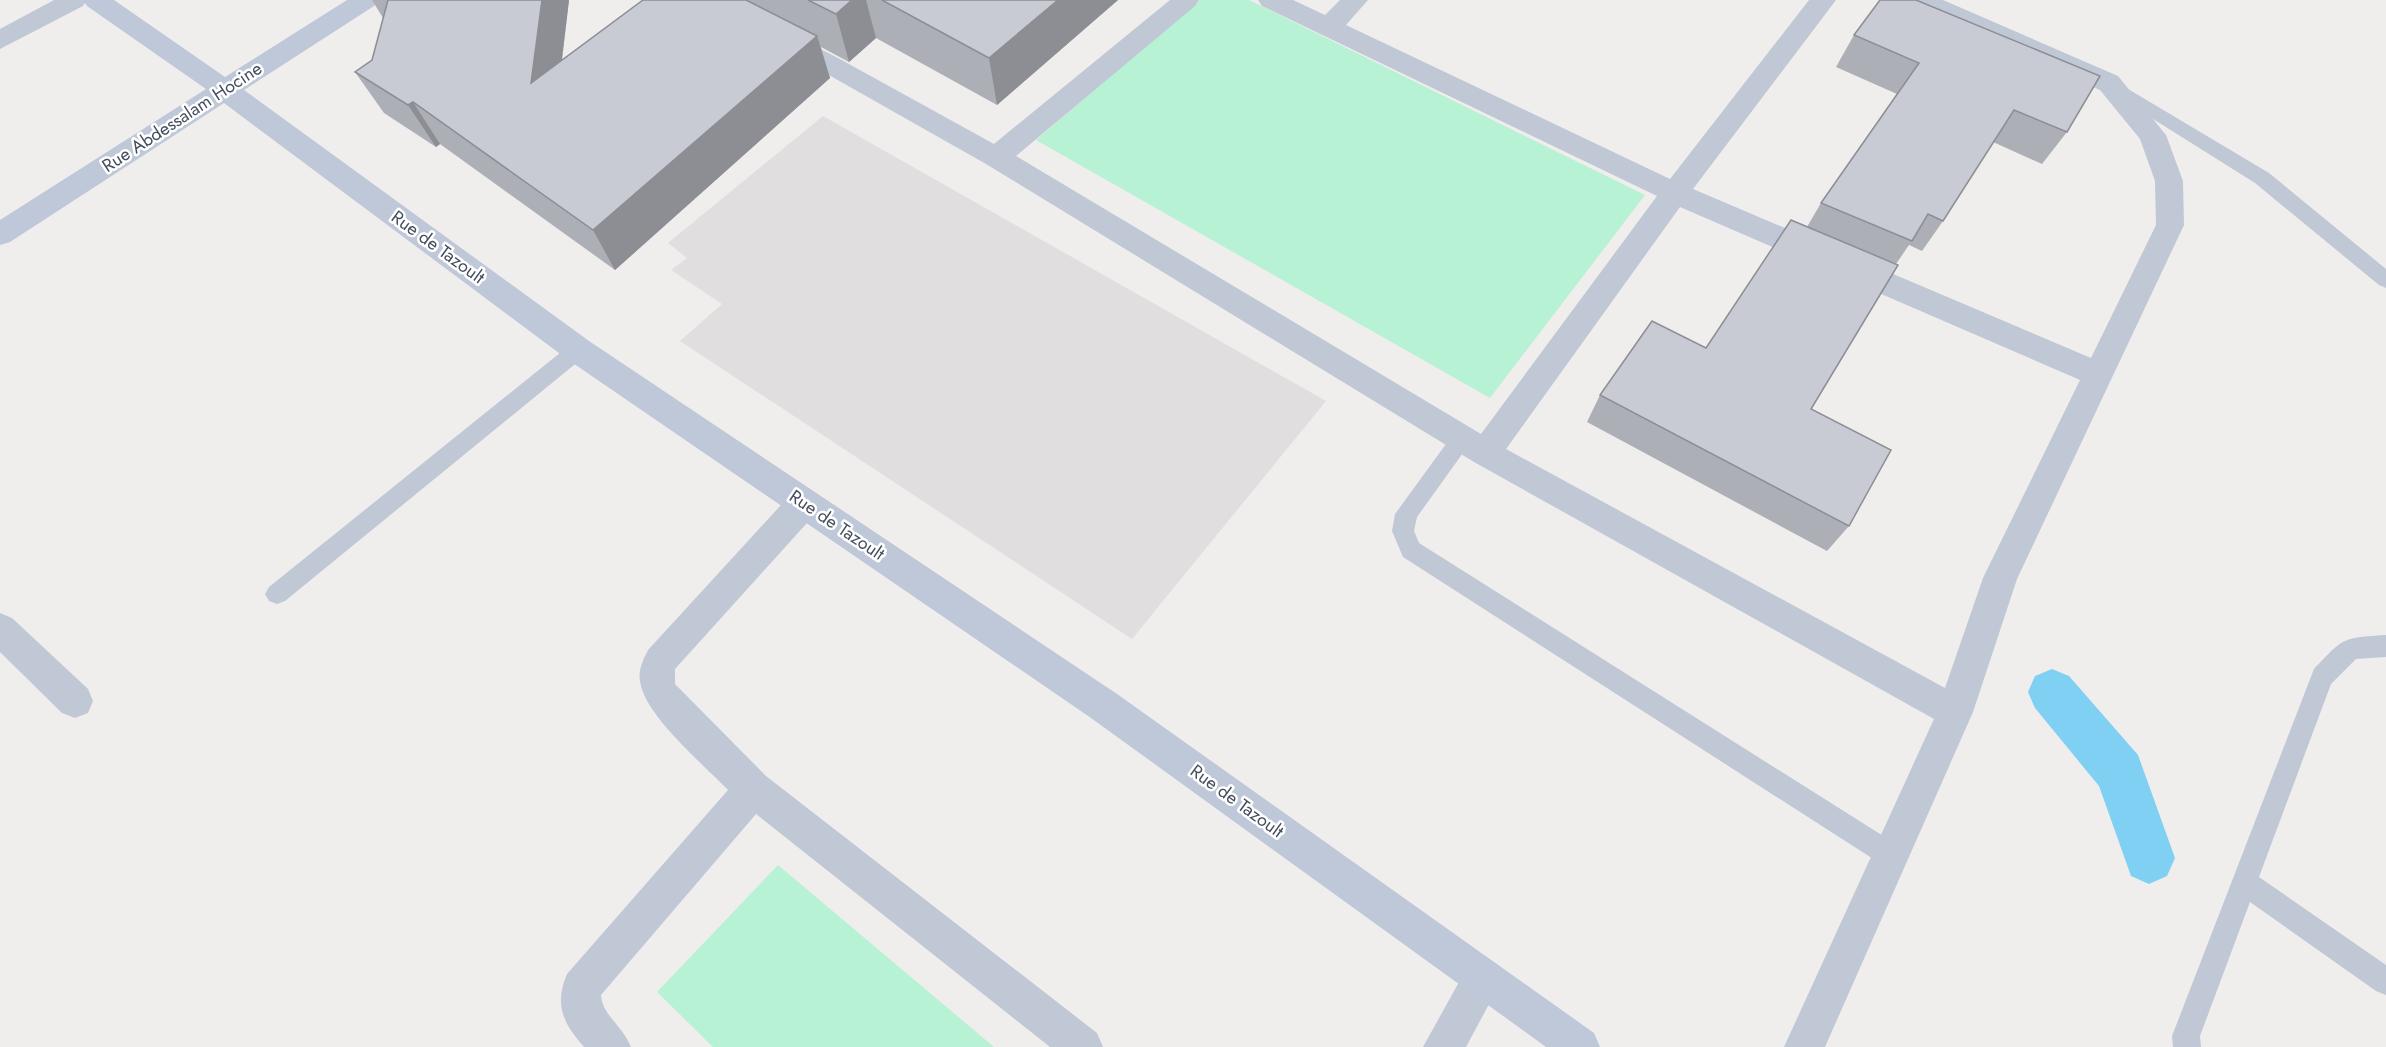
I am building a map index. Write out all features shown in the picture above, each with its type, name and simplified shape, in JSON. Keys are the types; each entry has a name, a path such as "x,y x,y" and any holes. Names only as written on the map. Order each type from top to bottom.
{"main road":[{"name":"Rue de Tazoult","path":"96,0 224,89 578,350 1104,706 1580,1047"},
{"name":"Rue Abdessalam Hocine","path":"0,234 365,0"}],"street":[{"path":"0,40 74,0"},
{"path":"704,0 829,64 996,157 1474,446 1955,712"},
{"path":"996,157 1186,0"},
{"path":"1271,0 1675,193 2098,375"},
{"path":"1329,27 1355,0"},
{"path":"1474,446 1675,193 1823,0"},
{"path":"1804,1047 1955,712 2000,578 2170,225 2169,181 2152,135 2109,84 1920,0"},
{"path":"804,503 660,661 655,676 659,690 668,703 753,789 1083,1047"},
{"path":"0,629 75,701"},
{"path":"611,1047 582,1015 581,988 753,789"},
{"path":"1443,1047 1483,978"}],"lane":[{"path":"2109,84 2262,178 2386,280"},
{"path":"277,594 578,350"},
{"path":"1474,446 1406,514 1402,531 1411,550 1890,855"},
{"path":"2187,1047 2186,1036 2322,677 2350,648 2386,646"},
{"path":"2244,882 2386,981"}],"shaded area":[{"path":"823,116 1326,401 1132,639 680,341 722,304 671,270 687,258 668,243"}],"green space":[{"path":"1200,0 1249,0 1645,195 1490,398 1036,140"},
{"path":"778,865 994,1047 713,1047 657,992"}],"building":[{"path":"388,0 542,0 531,83 643,0 746,0 817,36 593,230 413,102 408,105 355,72 372,60"},
{"path":"808,0 852,0 836,14"},
{"path":"882,0 1058,0 989,58"},
{"path":"1880,0 1916,0 2100,76 2067,132 2014,110 1943,221 1928,214 1912,241 1821,203 1919,63 1854,35"},
{"path":"1791,220 1898,265 1811,409 1891,450 1849,526 1600,395 1652,321 1706,348"}],"waterway":[{"path":"2052,692 2120,772 2149,858"}]}
